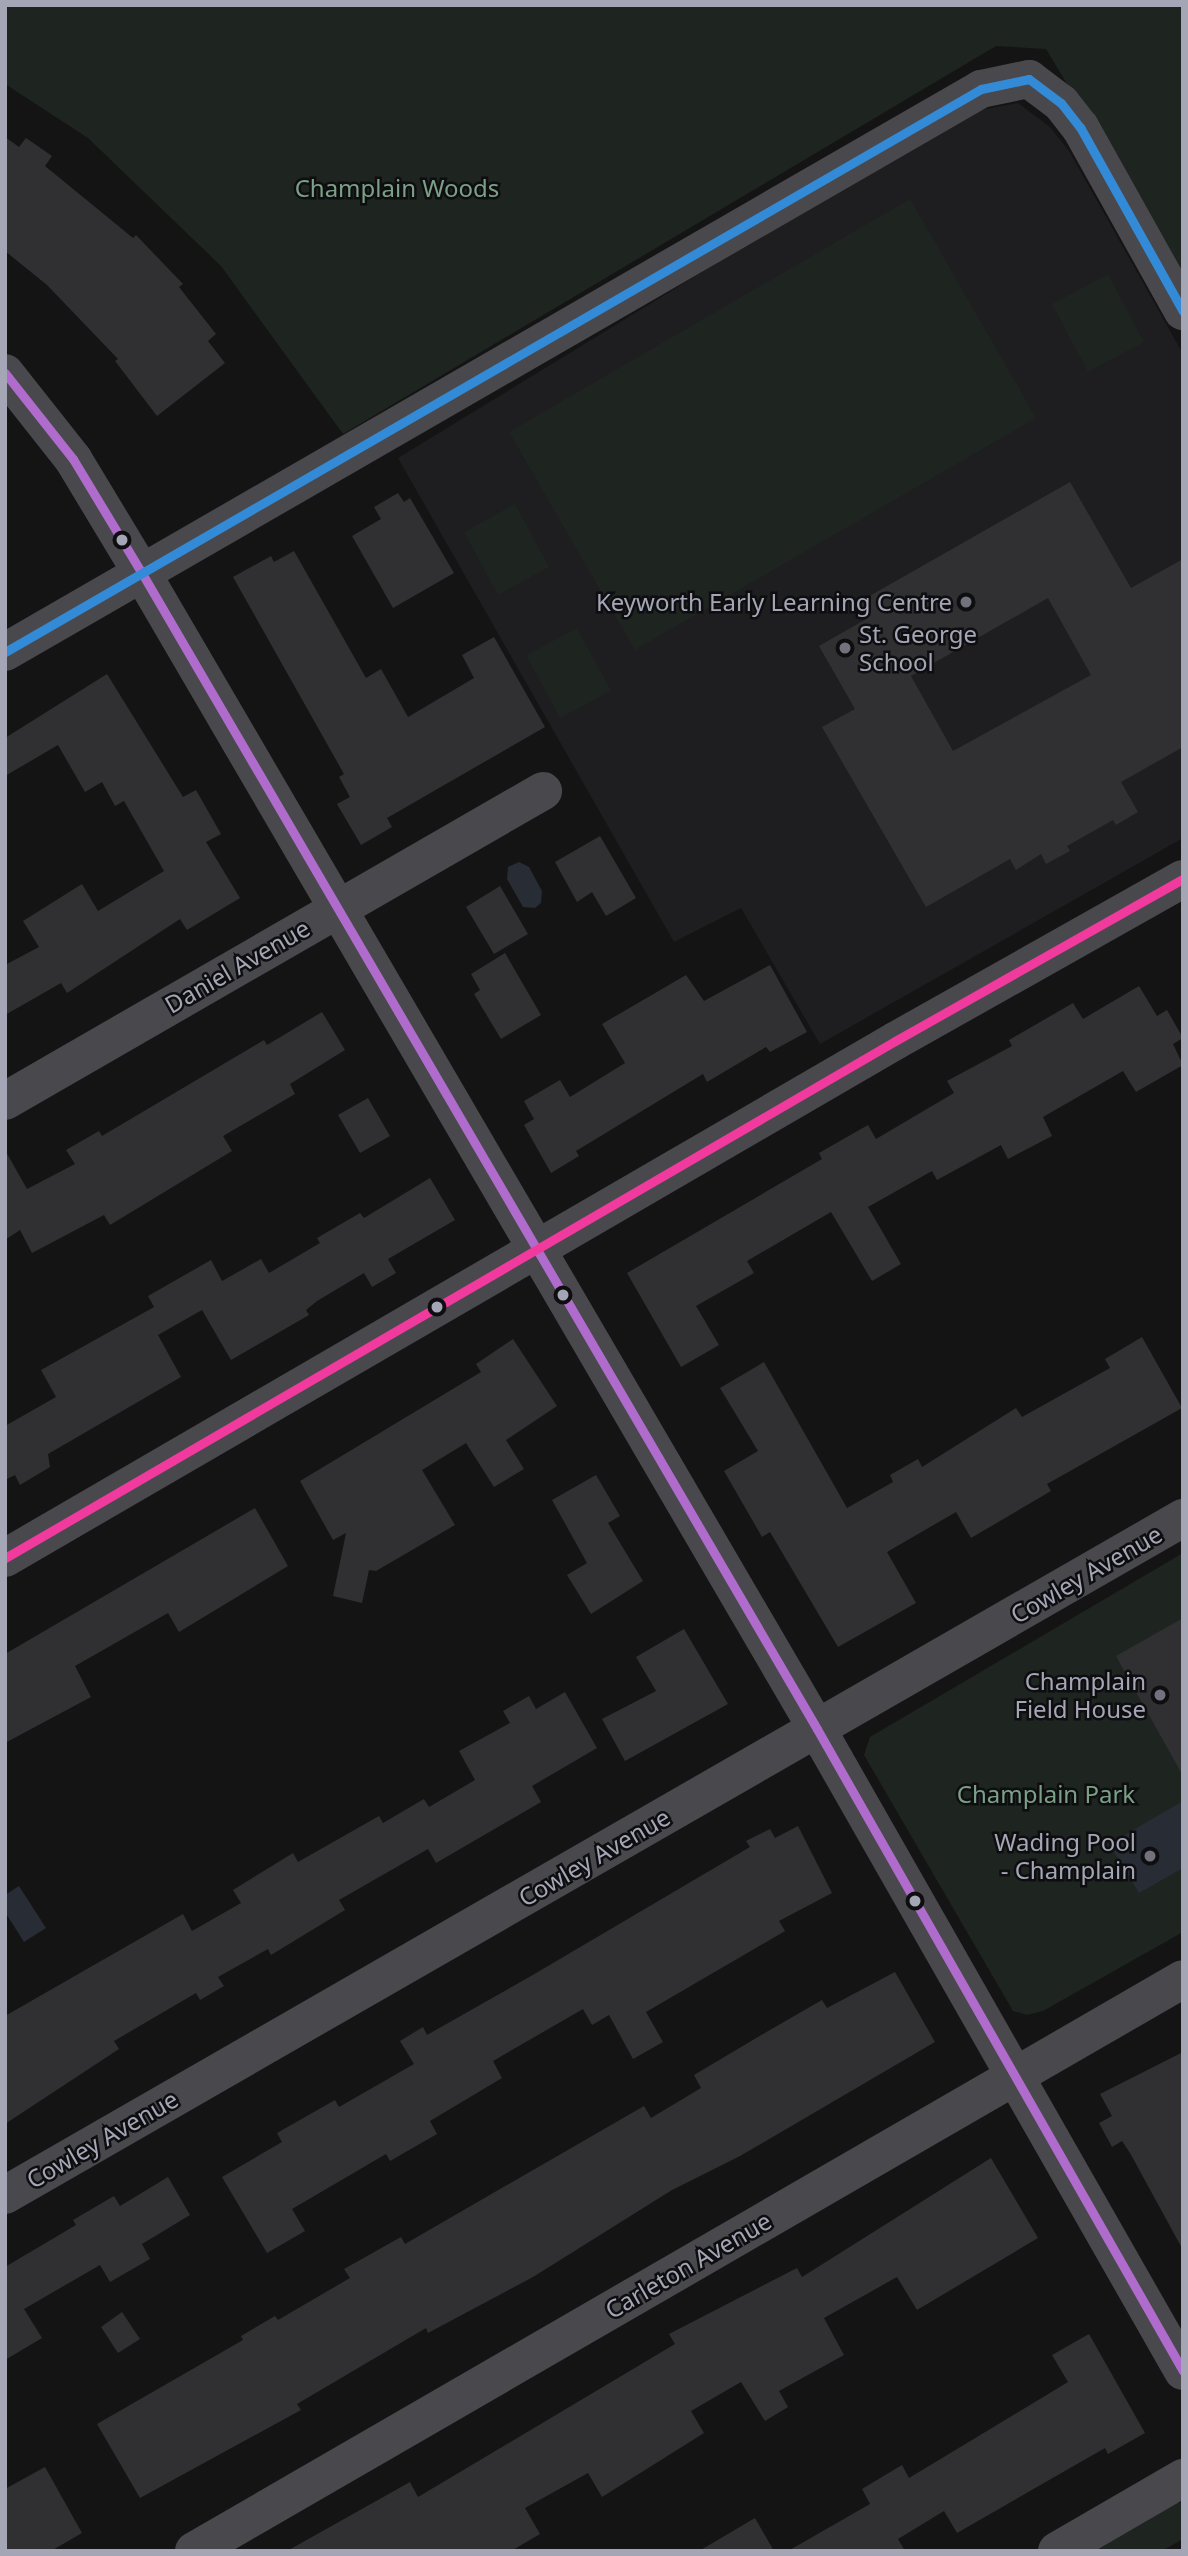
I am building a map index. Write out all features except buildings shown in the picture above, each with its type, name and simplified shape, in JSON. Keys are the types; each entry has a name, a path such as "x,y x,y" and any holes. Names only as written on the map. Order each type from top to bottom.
{"street":[{"path":"5,652 143,575 952,102 981,89 1029,79 1061,103 1080,127 1183,311"},
{"path":"5,373 73,459 143,575 817,1729 1183,2371"},
{"name":"Daniel Avenue","path":"5,1101 543,791"},
{"path":"5,1558 539,1251 895,1041 1183,879"},
{"name":"Cowley Avenue","path":"5,2195 1183,1518"},
{"name":"Carleton Avenue","path":"194,2551 1183,1979"},
{"path":"1057,2551 1183,2478"}],"shaded area":[{"name":"St. George School","path":"1018,103 1050,127 1069,151 1183,354 1183,838 820,1044 741,908 674,942 398,458 941,126 970,112"},
{"path":"519,862 529,867 542,891 541,903 535,908 523,907 507,879 508,867"},
{"name":"Wading Pool - Champlain","path":"1183,1801 1183,1868 1139,1893 1109,1844"},
{"path":"19,1886 46,1928 24,1942 5,1912 5,1895"}],"green space":[{"name":"Champlain Woods","path":"5,5 1183,5 1183,277 1046,49 996,46 343,434 221,266 88,138 5,84"},
{"path":"910,199 1036,418 635,650 509,432"},
{"path":"1108,274 1144,342 1088,372 1052,304"},
{"path":"515,504 549,567 498,595 464,532"},
{"path":"577,628 611,691 560,718 526,655"},
{"name":"Champlain Park","path":"1183,1553 1183,1932 1043,2011 1027,2015 1013,2011 864,1755 870,1737"},
{"path":"1177,2503 1183,2503 1183,2539 1162,2551 1094,2551"}],"transit line":[{"path":"5,652 981,89 1029,79 1061,103 1080,127 1183,311"},
{"path":"5,373 73,459 143,575 817,1729 1183,2371"},
{"path":"5,1558 895,1041 1183,879"}],"place":[{"name":"Keyworth Early Learning Centre","path":"966,602"},
{"name":"St. George School","path":"845,648"},
{"name":"Champlain Field House","path":"1160,1695"},
{"name":"Wading Pool - Champlain","path":"1150,1856"}]}
